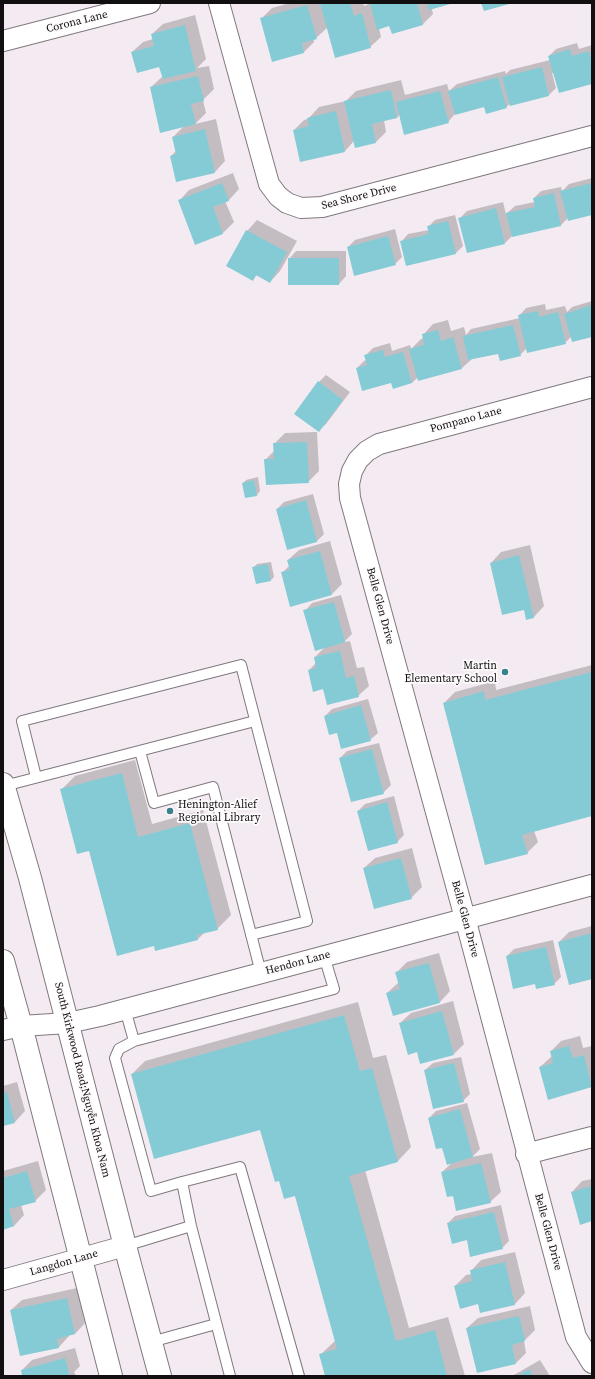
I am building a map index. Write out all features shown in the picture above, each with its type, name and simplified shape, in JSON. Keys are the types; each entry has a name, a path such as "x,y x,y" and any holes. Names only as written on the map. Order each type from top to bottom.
{"main road":[{"name":"South Kirkwood Road;Nguyễn Khoa Nam","path":"3,785 30,878 160,1376"},
{"path":"3,961 12,1028 80,1258 111,1376"}],"street":[{"name":"Corona Lane","path":"3,41 150,3"},
{"name":"Sea Shore Drive","path":"219,3 268,184 278,196 287,203 301,208 322,207 592,136"},
{"name":"Pompano Lane","path":"352,471 358,460 367,450 379,444 592,387"},
{"name":"Belle Glen Drive","path":"352,471 348,484 350,498 465,918 526,1154 576,1337 592,1363"},
{"name":"Hendon Lane","path":"12,1028 68,1023 125,1009 592,885"},
{"path":"526,1154 592,1137"},
{"name":"Langdon Lane","path":"3,1280 125,1246"}],"lane":[{"path":"36,777 22,721 241,665 307,921 251,935"},
{"path":"3,785 256,721"},
{"path":"140,751 154,803 213,787 260,973"},
{"path":"299,1376 240,1167 151,1191 115,1058 119,1049 134,1041 334,989 324,956"},
{"path":"125,1009 134,1041"},
{"path":"182,1182 191,1226 230,1376"},
{"path":"125,1246 191,1226"},
{"path":"151,1342 216,1324"}],"building":[{"path":"320,3 350,3 354,16 362,13 371,48 335,58"},
{"path":"370,3 417,3 423,25 392,34 389,26 377,30"},
{"path":"427,3 454,3 429,10"},
{"path":"481,3 513,3 484,11"},
{"path":"307,5 317,39 302,43 304,53 272,62 260,18"},
{"path":"185,25 196,71 163,79 159,67 137,73 131,52 154,46 151,34"},
{"path":"570,49 572,56 589,51 592,63 592,84 559,93 548,56"},
{"path":"542,67 549,96 510,106 502,77"},
{"path":"198,76 204,101 191,104 196,124 160,133 150,87"},
{"path":"498,77 507,108 486,114 484,107 455,115 448,91"},
{"path":"391,90 397,118 372,124 376,143 355,148 344,101"},
{"path":"440,91 449,123 404,135 396,102"},
{"path":"336,111 345,152 300,162 293,130 309,126 307,118"},
{"path":"205,129 215,173 176,182 170,156 176,154 172,137"},
{"path":"222,183 229,201 213,207 223,234 195,245 178,200"},
{"path":"592,183 592,215 568,221 560,191"},
{"path":"554,193 561,226 512,237 506,213 535,207 533,198"},
{"path":"496,208 505,244 467,253 458,218"},
{"path":"448,221 456,254 406,266 400,241 429,234 427,226"},
{"path":"246,230 287,252 270,283 256,275 253,281 226,266"},
{"path":"388,236 396,265 354,276 347,247"},
{"path":"288,258 339,258 339,285 288,285"},
{"path":"592,305 592,337 572,342 564,314"},
{"path":"538,311 539,317 558,312 566,344 527,353 518,315"},
{"path":"513,325 521,356 500,361 498,354 468,360 463,336"},
{"path":"438,330 441,341 453,337 462,369 418,381 409,349 424,345 422,334"},
{"path":"383,350 385,357 403,352 412,383 393,389 391,383 362,391 356,368 367,365 364,355"},
{"path":"318,381 343,400 319,432 294,414"},
{"path":"307,442 309,483 266,485 264,459 274,459 273,443"},
{"path":"254,480 257,496 245,498 242,483"},
{"path":"306,500 317,542 287,550 276,509"},
{"path":"320,551 332,595 290,607 281,572 290,570 287,560"},
{"path":"519,555 534,618 526,620 524,610 502,615 490,563"},
{"path":"268,564 271,581 256,584 252,567"},
{"path":"334,602 345,642 315,651 303,610"},
{"path":"340,651 346,678 354,676 359,697 327,705 323,689 313,692 308,670 316,668 314,657"},
{"path":"592,672 592,816 522,835 528,854 485,865 443,703 484,691 485,700"},
{"path":"361,705 371,741 341,749 337,733 329,735 324,716"},
{"path":"372,749 384,794 351,802 339,758"},
{"path":"122,773 138,837 190,823 218,930 197,935 198,940 155,951 154,946 117,956 89,851 77,854 60,789"},
{"path":"387,802 398,843 368,851 357,811"},
{"path":"401,858 412,899 374,909 363,868"},
{"path":"592,933 592,979 569,985 558,942"},
{"path":"546,947 555,985 536,989 535,984 513,989 506,956"},
{"path":"429,963 440,1003 393,1016 386,993 400,989 395,972"},
{"path":"442,1011 454,1055 420,1064 417,1052 408,1055 399,1023"},
{"path":"344,1015 360,1071 372,1068 398,1162 349,1176 396,1341 435,1330 447,1376 325,1376 319,1354 337,1349 295,1196 284,1199 279,1181 275,1182 260,1130 154,1159 131,1074"},
{"path":"569,1046 573,1058 584,1055 592,1087 548,1100 539,1067 553,1063 550,1051"},
{"path":"454,1063 464,1102 433,1109 424,1070"},
{"path":"7,1092 15,1123 3,1126 3,1093"},
{"path":"460,1109 473,1157 447,1165 442,1148 436,1149 428,1118"},
{"path":"481,1163 491,1203 456,1211 453,1196 447,1197 441,1172"},
{"path":"27,1171 36,1202 9,1209 14,1226 3,1230 3,1178"},
{"path":"592,1186 592,1221 580,1225 571,1192"},
{"path":"494,1212 503,1249 470,1257 467,1240 452,1244 447,1223"},
{"path":"505,1262 515,1305 480,1313 478,1304 460,1309 454,1286 472,1281 470,1270"},
{"path":"67,1298 75,1334 57,1339 59,1348 20,1356 10,1310"},
{"path":"519,1316 525,1341 512,1345 516,1364 477,1373 466,1328"},
{"path":"65,1358 70,1376 22,1376 21,1370"},
{"path":"529,1369 533,1376 518,1376"}],"place":[{"name":"Martin Elementary School","path":"505,672"},
{"name":"Henington-Alief Regional Library","path":"170,811"}]}
